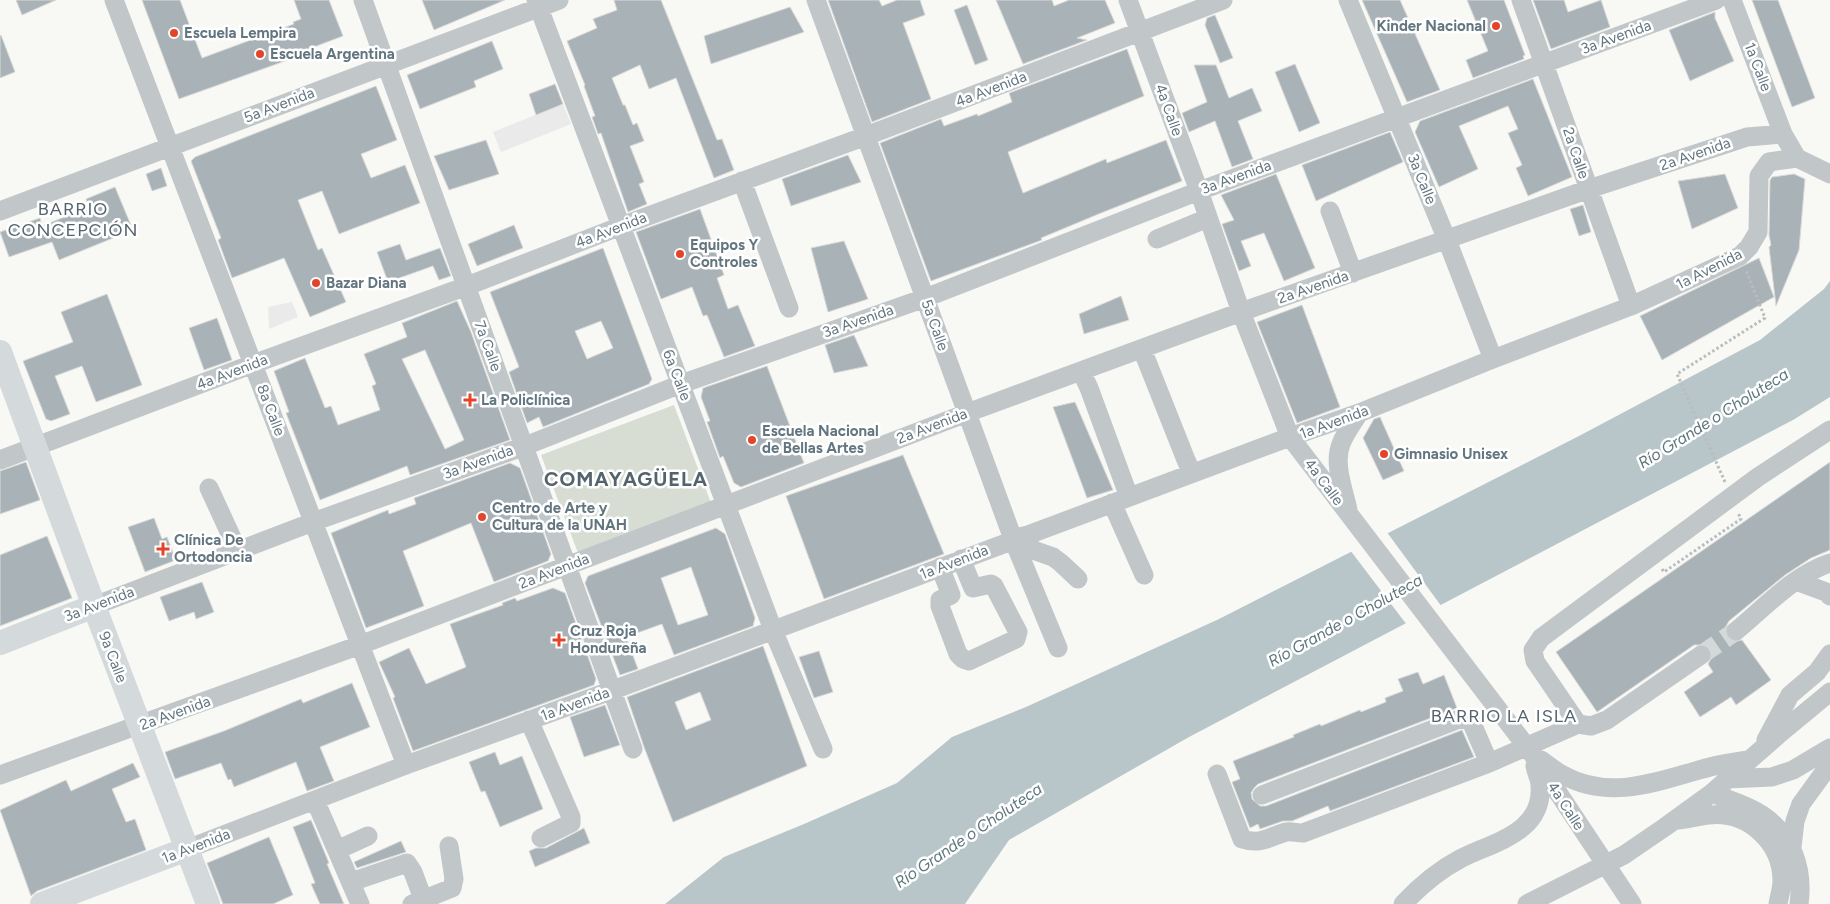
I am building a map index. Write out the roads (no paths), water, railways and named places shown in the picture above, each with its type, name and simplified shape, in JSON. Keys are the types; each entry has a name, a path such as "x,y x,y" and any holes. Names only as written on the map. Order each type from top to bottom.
{"main road":[{"name":"9a Calle","path":"0,352 94,606 208,904"},
{"name":"3a Avenida","path":"0,642 94,606"},
{"name":"1a Avenida","path":"48,903 187,850"}],"street":[{"name":"8a Calle","path":"114,0 406,765"},
{"name":"7a Calle","path":"363,0 633,749"},
{"name":"5a Avenida","path":"0,211 386,65 537,4 559,0"},
{"name":"5a Calle","path":"816,0 967,413 1018,538 1058,648"},
{"name":"4a Calle","path":"1128,0 1199,191 1241,312 1290,437 1533,755 1632,904"},
{"name":"4a Avenida","path":"0,460 1140,33 1223,0"},
{"name":"3a Calle","path":"1348,0 1447,240 1493,359"},
{"name":"2a Calle","path":"1521,0 1631,306"},
{"name":"3a Avenida","path":"94,606 313,522 525,446 681,384 925,298 1199,191 1716,0"},
{"name":"1a Calle","path":"1732,0 1783,134"},
{"name":"6a Calle","path":"537,4 773,630 823,749"},
{"path":"1783,134 1804,161 1830,174"},
{"name":"2a Avenida","path":"0,775 360,646 967,413 1241,312 1589,190 1747,137 1783,134"},
{"name":"1a Avenida","path":"187,850 406,765 613,690 1192,473 1359,414 1493,359 1631,306 1740,256 1749,247 1758,232 1759,176 1769,162 1804,161"},
{"path":"742,181 789,308"},
{"path":"1330,211 1353,273"},
{"path":"1156,239 1208,218"},
{"path":"1142,349 1192,473"},
{"path":"1081,371 1089,388 1144,574"},
{"path":"1353,520 1339,466 1339,451 1341,443 1359,414"},
{"path":"1578,724 1535,661 1533,650 1541,638 1758,477 1830,430"},
{"path":"209,488 238,551"},
{"path":"1018,538 1033,550 1053,557 1062,563 1078,579"},
{"path":"961,559 973,588"},
{"path":"1736,631 1796,581 1820,566 1830,563"},
{"path":"940,567 951,595"},
{"path":"1796,581 1826,592 1830,596"},
{"path":"991,584 994,586 1018,632 1016,639 969,661 958,654 940,606 940,600 973,588 991,584"},
{"path":"1533,755 1564,776 1606,788 1630,788 1658,783 1755,756 1790,695 1817,672 1830,654"},
{"path":"1217,774 1242,839 1252,842 1266,841 1288,832 1303,833 1489,763 1578,724 1591,726 1607,720 1701,655"},
{"path":"1527,904 1624,855 1669,824 1712,793 1830,692"},
{"path":"1262,795 1462,718 1471,721 1489,763"},
{"path":"529,720 571,817 571,823 541,838"},
{"path":"1727,779 1772,777 1793,770 1830,748"},
{"path":"1403,904 1424,883 1444,869 1512,836 1529,822 1538,806 1540,795 1540,783 1533,755"},
{"path":"1792,847 1795,821 1801,804 1830,764"},
{"path":"1712,793 1761,814 1776,826 1792,847 1799,868 1801,890 1799,904"},
{"path":"315,800 360,904"},
{"path":"1669,824 1710,815 1739,818 1754,826 1767,838 1780,866 1782,882 1778,904"},
{"path":"337,850 368,836"},
{"path":"351,882 407,863 413,872 417,902 452,888 454,879 449,846"}],"water":[{"name":"Río Grande o Choluteca","path":"1830,281 1830,397 1793,420 1189,737 1009,840 965,904 665,904 724,857 897,783 952,737 1026,707 1219,619 1579,436 1760,340 1824,289"}],"tunnel":[{"path":"1701,655 1736,631"}],"place":[{"name":"Kinder Nacional","path":"1496,26"},
{"name":"Escuela Lempira","path":"174,33"},
{"name":"Escuela Argentina","path":"260,54"},
{"name":"Equipos Y Controles","path":"680,254"},
{"name":"Bazar Diana","path":"316,283"},
{"name":"La Policlínica","path":"470,400"},
{"name":"Escuela Nacional de Bellas Artes","path":"752,440"},
{"name":"Gimnasio Unisex","path":"1384,454"},
{"name":"Centro de Arte y Cultura de la UNAH","path":"482,517"},
{"name":"Clínica De Ortodoncia","path":"163,549"},
{"name":"Cruz Roja Hondureña","path":"559,640"}],"district":[{"name":"BARRIO CONCEPCIÓN","path":"73,219"},
{"name":"COMAYAGÜELA","path":"626,479"},
{"name":"BARRIO LA ISLA","path":"1504,716"}]}
